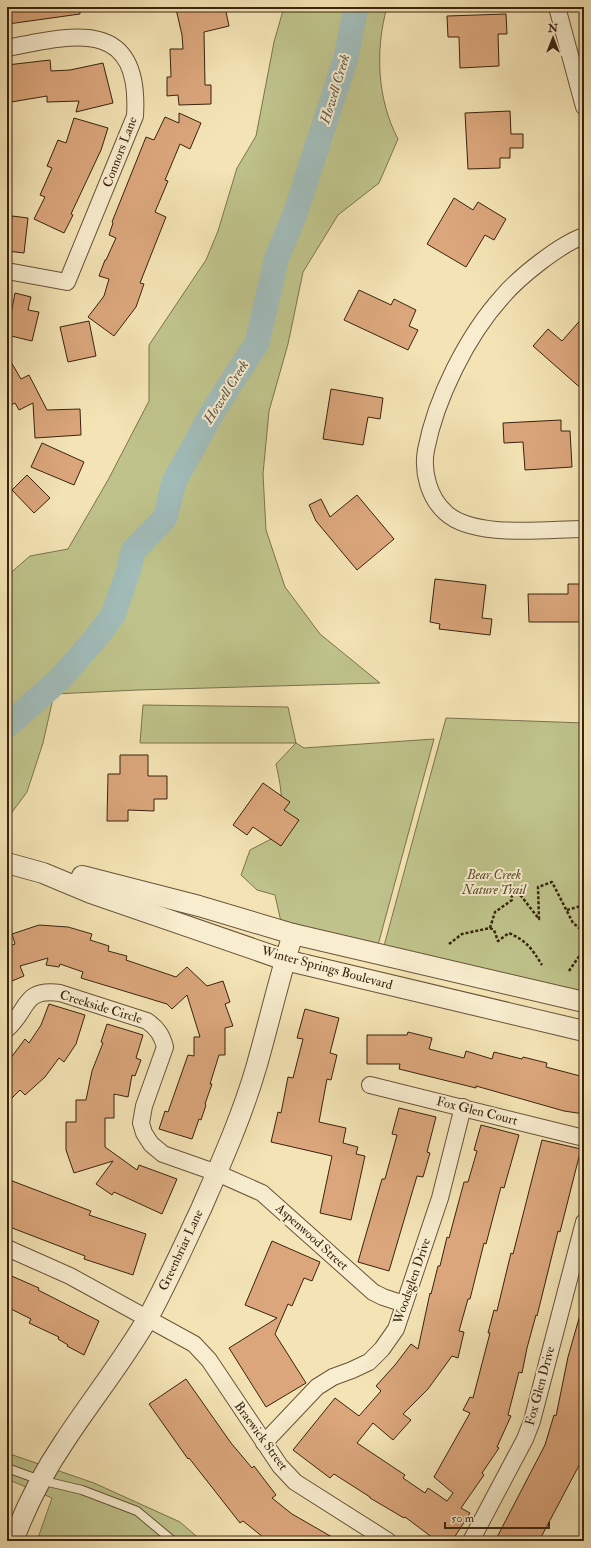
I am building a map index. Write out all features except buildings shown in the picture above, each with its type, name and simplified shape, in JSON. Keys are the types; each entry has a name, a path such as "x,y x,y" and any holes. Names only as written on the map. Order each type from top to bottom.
{"street":[{"path":"557,7 584,107"},
{"name":"Connors Lane","path":"7,48 59,37 85,37 106,42 123,54 132,73 136,93 135,116 68,282 7,271"},
{"path":"584,236 542,261 502,296 477,331 458,364 442,398 426,451 426,473 432,497 446,514 466,526 486,529 511,530 584,529"},
{"name":"Winter Springs Boulevard","path":"7,852 95,881 199,906 293,934 584,1002"},
{"name":"Winter Springs Boulevard","path":"7,863 43,873 90,893 285,960 584,1031"},
{"name":"Greenbriar Lane","path":"14,1541 24,1512 40,1480 64,1441 112,1374 148,1317 172,1272 217,1173 256,1068 293,934"},
{"name":"Creekside Circle","path":"7,1029 28,1000 35,994 49,992 60,993 147,1021 156,1028 163,1037 165,1047 144,1106 141,1122 144,1133 151,1144 163,1154 217,1173"},
{"name":"Fox Glen Court","path":"370,1085 584,1138"},
{"name":"Woodsglen Drive","path":"264,1443 317,1387 333,1377 369,1362 378,1354 396,1329 440,1198 463,1107"},
{"name":"Aspenwood Street","path":"217,1173 262,1193 373,1292 404,1304"},
{"name":"Fox Glen Drive","path":"471,1541 525,1439 532,1421 584,1222"},
{"path":"7,1248 70,1276 148,1317"},
{"name":"Braewick Street","path":"148,1317 194,1344 209,1360 280,1466 295,1482 388,1541"}],"lane":[{"path":"7,1468 40,1480 82,1490 137,1511 173,1541"}],"path":[{"path":"490,928 495,912 512,900 511,883 539,919 538,887 552,882 573,923 584,932"},
{"path":"567,910 584,905"},
{"path":"448,944 462,934 490,928 494,930 498,941 509,933 523,939 533,950 542,966"},
{"path":"569,972 584,949"}],"green space":[{"path":"284,7 387,7 381,40 380,74 386,108 398,139 379,183 338,215 303,272 288,344 269,411 263,474 266,530 285,587 320,634 380,683 54,694 43,743 27,792 7,819 7,576 30,556 68,549 108,480 149,401 149,345 206,260 218,231 237,168 256,136 274,42"},
{"path":"143,705 288,707 296,743 140,743"},
{"name":"Bear Creek Nature Trail","path":"446,718 584,723 584,998 384,946"},
{"path":"434,739 378,945 281,922 275,895 257,890 241,875 250,850 273,838 281,809 281,793 276,764 296,743 304,748"},
{"path":"7,1453 94,1483 180,1522 202,1541 37,1541 52,1498 7,1479"}],"waterway":[{"name":"Howell Creek","path":"7,726 60,679 95,639 113,615 128,572 133,551 165,518 174,482 215,408 257,343 277,257 294,217 346,58 356,7"}]}
